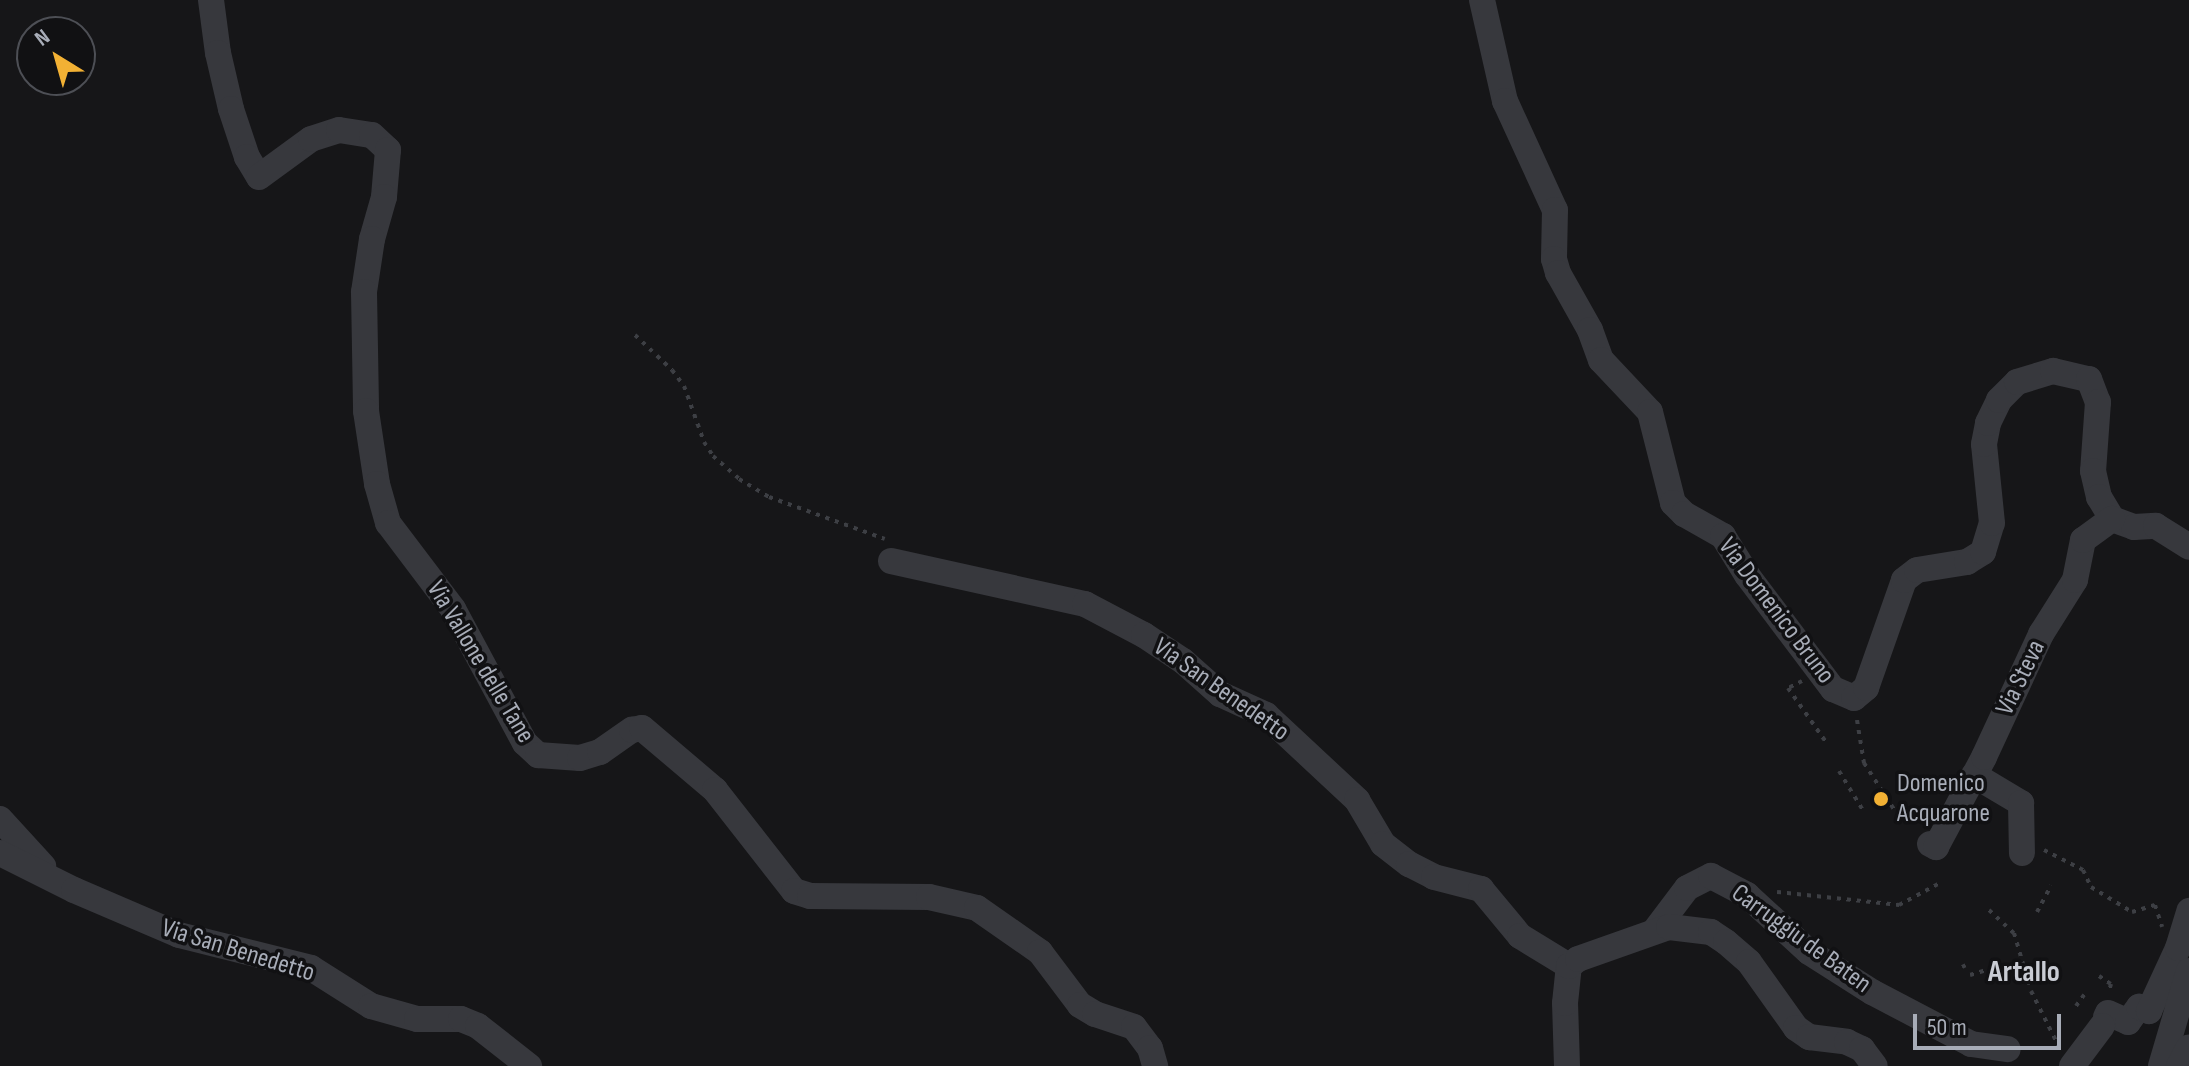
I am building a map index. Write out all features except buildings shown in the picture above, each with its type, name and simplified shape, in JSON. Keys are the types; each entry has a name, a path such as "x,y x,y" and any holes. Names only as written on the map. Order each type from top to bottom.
{"street":[{"name":"Via Vallone delle Tane","path":"211,0 218,53 231,109 247,157 259,177 311,139 339,130 372,135 388,150 384,197 372,239 364,292 366,411 377,484 388,523 453,609 525,743 538,755 580,758 600,752 632,730 642,728 715,790 794,891 810,896 929,897 977,908 1040,952 1080,1005 1095,1014 1134,1027 1150,1048 1155,1066"},
{"name":"Via Domenico Bruno","path":"1482,0 1505,101 1555,210 1554,259 1558,273 1590,330 1601,360 1650,412 1673,503 1684,514 1723,536 1747,575 1833,689 1854,698"},
{"path":"1854,698 1866,688 1904,580 1917,570 1967,562 1983,552 1988,544 1992,523 1984,444 1992,411 2017,382 2053,371 2089,379 2098,402 2093,471 2099,497 2112,519 2134,527 2156,526 2189,547"},
{"name":"Via Steva","path":"1933,846 1979,766 2019,676 2075,580 2083,540 2112,519"},
{"name":"Via San Benedetto","path":"894,554 1085,604 1144,635 1183,661 1220,694 1266,715 1357,800 1383,844 1409,864 1434,877 1481,889 1520,936 1569,966"},
{"path":"1979,766 2021,803 2022,853"},
{"name":"Via San Benedetto","path":"0,819 39,863 74,890"},
{"name":"Via San Benedetto","path":"0,853 74,890 179,935 311,968 371,1006 417,1019 461,1019 478,1026 529,1066"},
{"name":"Carruggiu de Baten","path":"1656,929 1687,888 1711,876 1747,895 1809,952 1872,992 1971,1044 2008,1049"},
{"path":"2066,1058 2104,1022 2108,1013 2128,1022 2139,1007 2149,1011 2189,911"},
{"path":"1567,1066 1565,1003 1569,966 1578,959 1656,929 1669,927 1711,932 1749,962 1796,1028 1809,1037 1847,1042 1862,1049 1875,1066"},
{"path":"2161,1066 2189,971"},
{"path":"2179,1066 2189,1047"}],"path":[{"path":"635,335 672,370 684,386 704,442 713,456 739,479 769,497 796,504 894,554"},
{"name":"Via Domenico Bruno","path":"1788,688 1826,742"},
{"name":"Via Domenico Bruno","path":"1854,698 1864,763 1882,796 1895,811"},
{"path":"1839,771 1864,812"},
{"path":"2022,853 2030,857 2043,849 2056,859 2083,870 2091,887 2132,912 2155,905 2163,928 2180,939"},
{"path":"1747,895 1779,892 1899,905 1940,883"},
{"path":"2037,912 2051,886"},
{"path":"1989,910 2019,941 2031,991 2066,1058"},
{"path":"2016,962 2023,960"},
{"path":"1970,975 1999,966"},
{"path":"2076,1006 2084,995"}],"place":[{"name":"Domenico Acquarone","path":"1881,799"}],"district":[{"name":"Artallo","path":"2024,972"}]}
